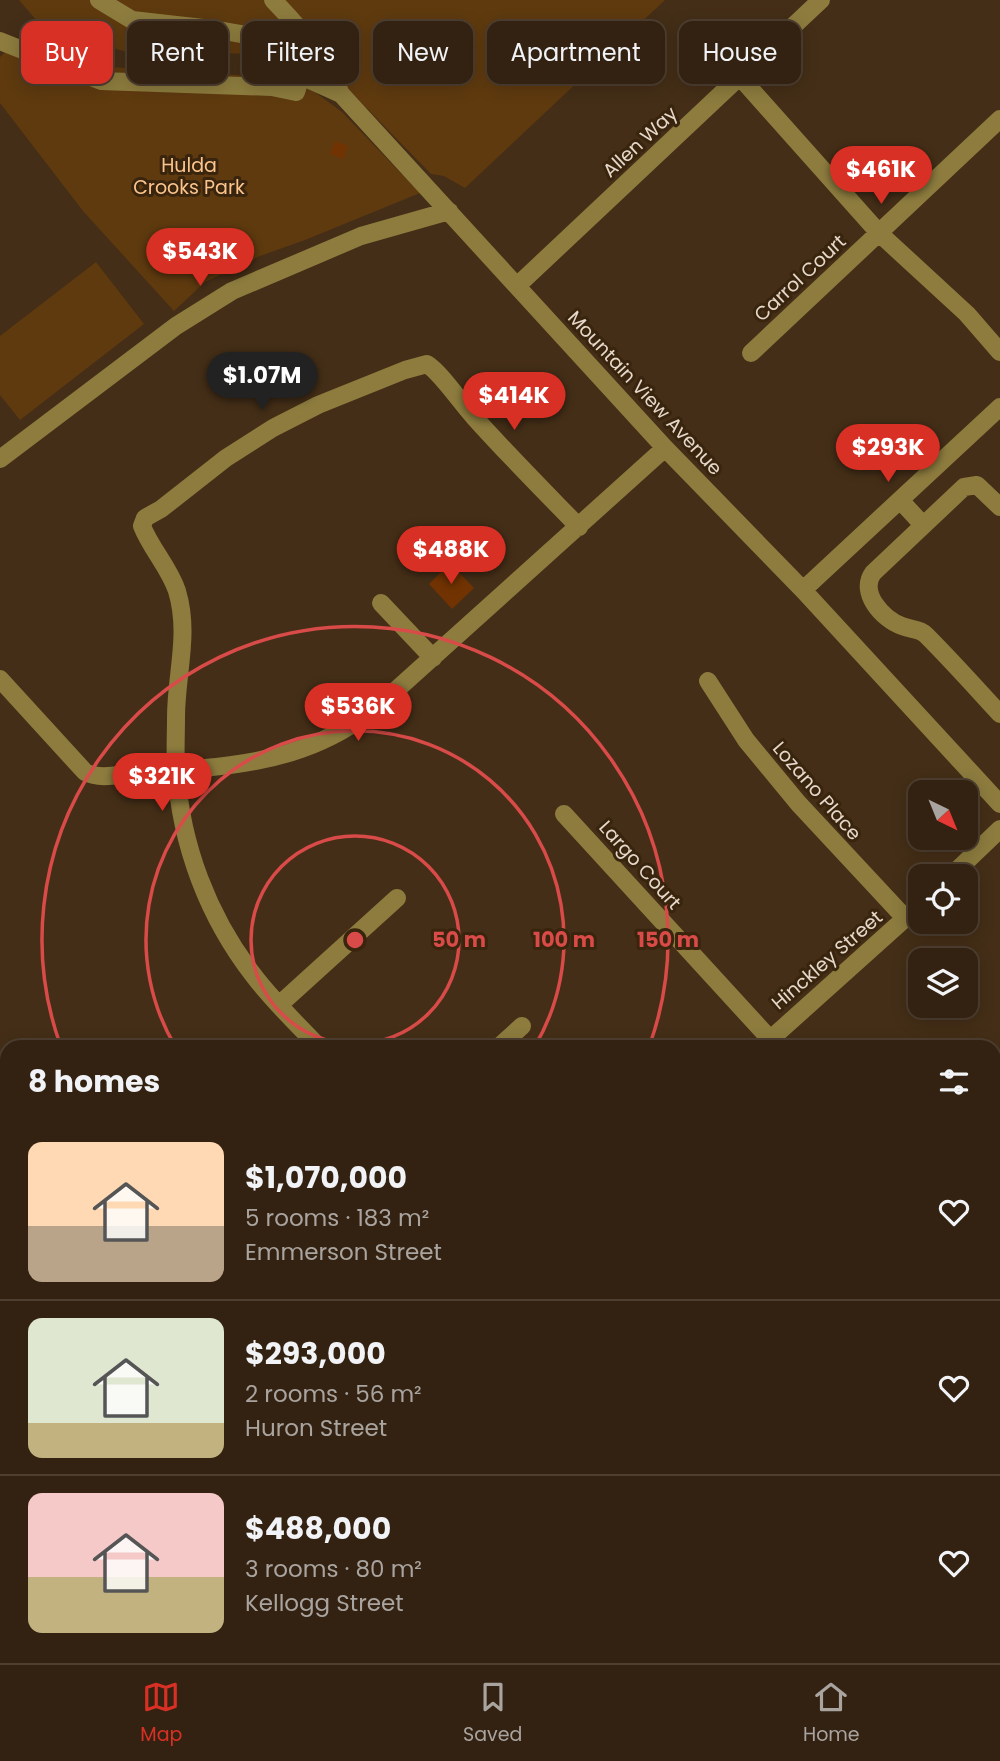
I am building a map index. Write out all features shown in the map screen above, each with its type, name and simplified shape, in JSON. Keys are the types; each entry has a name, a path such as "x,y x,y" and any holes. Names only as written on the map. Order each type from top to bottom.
{"street":[{"path":"99,0 132,20 242,35"},
{"name":"Mountain View Avenue","path":"274,0 301,29 329,66 341,94 665,448 803,590 1000,804"},
{"name":"Allen Way","path":"799,21 821,0"},
{"path":"0,41 101,81 272,87 296,92 298,84"},
{"path":"319,84 341,94"},
{"name":"Allen Way","path":"518,285 733,84"},
{"path":"746,84 879,233 967,314 1000,352"},
{"name":"Carrol Court","path":"751,353 1000,119"},
{"path":"0,459 176,326 232,291 361,236 449,211"},
{"path":"312,1040 279,1005 233,947 208,901 192,860 182,817 176,770 176,708 183,647 183,619 169,571 149,544 142,526 145,518 161,509 226,458 273,428 318,405 405,370 427,364 437,371 452,393 485,430 579,527"},
{"path":"803,590 1000,407"},
{"path":"0,679 85,772 97,779 123,773 218,768 267,759 316,744 356,722 433,658 665,448"},
{"path":"1000,507 983,489 977,485 969,485 923,525 868,580 870,596 883,612 900,626 923,632 1000,714"},
{"path":"900,500 923,525"},
{"path":"381,603 433,658"},
{"name":"Lozano Place","path":"708,681 746,740 798,803 906,919"},
{"name":"Largo Court","path":"564,814 763,1040"},
{"path":"964,864 1000,829"},
{"path":"279,1005 397,898"},
{"name":"Hinckley Street","path":"769,1040 906,919"},
{"path":"507,1040 522,1026"}],"green space":[{"path":"19,0 665,0 643,21 487,21 487,84 576,84 465,188 444,176 431,174 351,92 335,84 359,84 359,21 242,21 242,54 228,53 228,21 127,21 127,52 113,48 113,21 37,21"},
{"name":"Hulda Crooks Park","path":"21,37 21,84 113,84 113,67 127,68 127,84 228,84 228,74 242,75 242,84 296,84 308,87 342,112 420,193 260,256 205,282 174,311 83,211 0,103 0,57"},
{"path":"96,262 144,324 20,420 0,395 0,336"}],"building":[{"path":"335,141 348,146 343,159 330,154"},
{"path":"450,563 474,588 452,609 429,584"}]}
